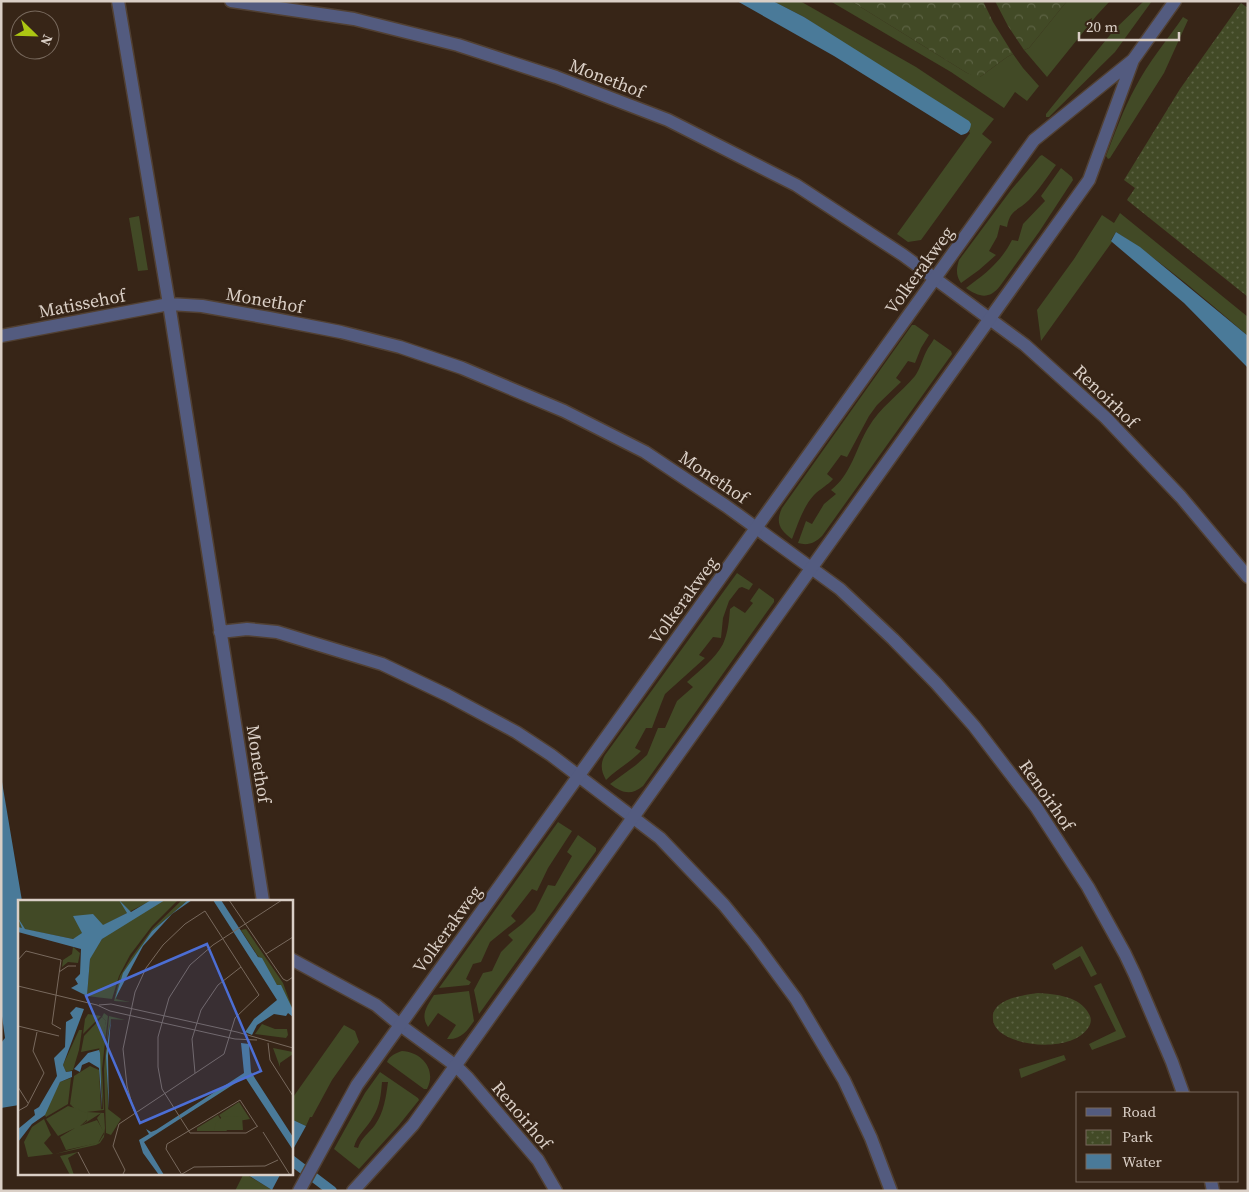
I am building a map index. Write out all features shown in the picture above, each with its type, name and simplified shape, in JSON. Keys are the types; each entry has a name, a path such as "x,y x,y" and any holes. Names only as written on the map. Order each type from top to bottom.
{"street":[{"name":"Monethof","path":"118,1 169,304 263,900"},
{"name":"Monethof","path":"231,1 354,19 458,46 556,76 668,120 796,185 903,255 990,319"},
{"name":"Volkerakweg","path":"353,1191 413,1125 456,1066 1089,180 1133,60 1175,1"},
{"name":"Volkerakweg","path":"299,1191 358,1085 1034,140 1133,60"},
{"name":"Monethof","path":"169,304 202,306 341,332 400,347 462,368 564,411 645,452 812,568"},
{"name":"Matissehof","path":"1,336 169,304"},
{"name":"Renoirhof","path":"990,319 1025,345 1106,418 1182,497 1248,576"},
{"name":"Renoirhof","path":"812,568 840,589 936,682 974,726 1036,807 1088,888 1125,954 1172,1062 1182,1092"},
{"path":"220,632 247,629 277,632 382,664 447,695 516,732 551,755 660,838 724,905 796,999 844,1080 871,1138 891,1191"},
{"path":"292,959 376,1005 400,1026"},
{"name":"Renoirhof","path":"400,1026 456,1066 467,1077 538,1160 556,1191"}],"green space":[{"path":"773,1 800,1 916,67 994,119 982,134 992,142 921,240 908,242 897,234 970,133 970,130 804,17"},
{"path":"830,1 851,1 967,73 980,77 1013,54 1039,86 1027,101 1015,92 1004,108 951,72"},
{"path":"851,1 983,1 993,22 1013,54 980,77 976,77"},
{"path":"995,1 1067,1 1029,48 1024,50 1008,26"},
{"path":"1067,1 1110,1 1047,77 1024,50 1029,48"},
{"path":"1144,1 1152,1 1115,52 1049,117 1046,117 1046,114 1114,30"},
{"path":"1241,3 1248,8 1248,297 1127,200 1135,188 1124,180 1180,89"},
{"path":"1183,17 1188,20 1164,73 1108,159 1106,156 1135,88"},
{"path":"1042,155 1056,165 1033,196 1012,213 1007,227 1000,225 997,237 989,251 996,255 961,283 957,272 959,260 1011,190"},
{"path":"1061,168 1073,180 1000,286 992,293 984,296 966,288 998,261 1012,240 1018,241 1023,224 1045,201 1041,196"},
{"path":"1120,213 1248,317 1248,336 1167,269 1116,232 1111,240 1112,242 1041,341 1037,310 1074,259 1102,215 1114,223"},
{"path":"139,216 148,270 138,271 129,218"},
{"path":"912,325 915,325 929,335 915,363 908,361 896,378 901,382 877,405 869,416 847,457 841,455 827,474 833,479 810,500 792,539 780,526 779,518 782,508"},
{"path":"934,339 951,351 952,354 822,536 811,543 798,543 806,521 812,524 824,504 836,494 831,490 844,477 873,420 915,376"},
{"path":"737,573 753,584 749,590 742,587 739,588 729,601 723,618 721,638 713,637 699,655 705,658 665,694 652,728 646,728 635,748 641,751 606,780 602,768 602,761 605,755"},
{"path":"759,588 774,599 774,602 643,786 634,791 626,792 610,784 647,755 658,728 665,728 677,701 693,687 687,682 711,660 723,644 729,622 730,609 734,606 745,613 753,603 750,601"},
{"path":"558,822 572,831 548,868 537,891 532,889 511,916 516,921 490,942 481,962 473,964 466,979 471,982 469,985 439,988"},
{"path":"578,835 596,848 596,851 479,1014 474,990 483,973 492,971 501,952 513,940 508,935 535,911 548,885 555,886 572,856 567,852"},
{"path":"1082,946 1097,974 1091,977 1080,956 1055,970 1052,964"},
{"path":"1101,983 1126,1037 1092,1050 1089,1044 1116,1031 1094,986"},
{"path":"469,991 474,1021 463,1034 456,1038 447,1039 456,1025 438,1013 428,1027 425,1015 434,995"},
{"path":"1038,993 1066,997 1080,1003 1090,1016 1090,1025 1081,1035 1071,1041 1059,1044 1033,1044 1009,1037 1000,1032 993,1021 994,1012 997,1007 1009,999"},
{"path":"344,1025 355,1031 359,1042 332,1080 306,1126 292,1119 292,1099"},
{"path":"402,1051 416,1055 426,1063 430,1075 427,1089 424,1089 387,1062 391,1056"},
{"path":"1064,1055 1066,1060 1021,1078 1019,1069"},
{"path":"380,1072 419,1100 359,1169 334,1149 365,1093","holes":["382,1082 388,1082 381,1115 373,1128 363,1138 358,1148 354,1147 357,1139 371,1121 377,1109"]},
{"path":"244,1174 272,1190 272,1191 235,1191"}],"water":[{"path":"737,1 773,1 804,17 969,121 971,124 969,130 961,135 834,56"},
{"path":"1116,232 1140,247 1248,336 1248,368 1184,303 1111,241"},
{"path":"1,776 22,900 18,900 18,1105 1,1108 1,1043 5,1038 1,1009"},
{"path":"292,1119 306,1126 292,1151"},
{"path":"247,1174 280,1174 272,1190"}],"waterway":[{"path":"292,1161 332,1191"}]}
